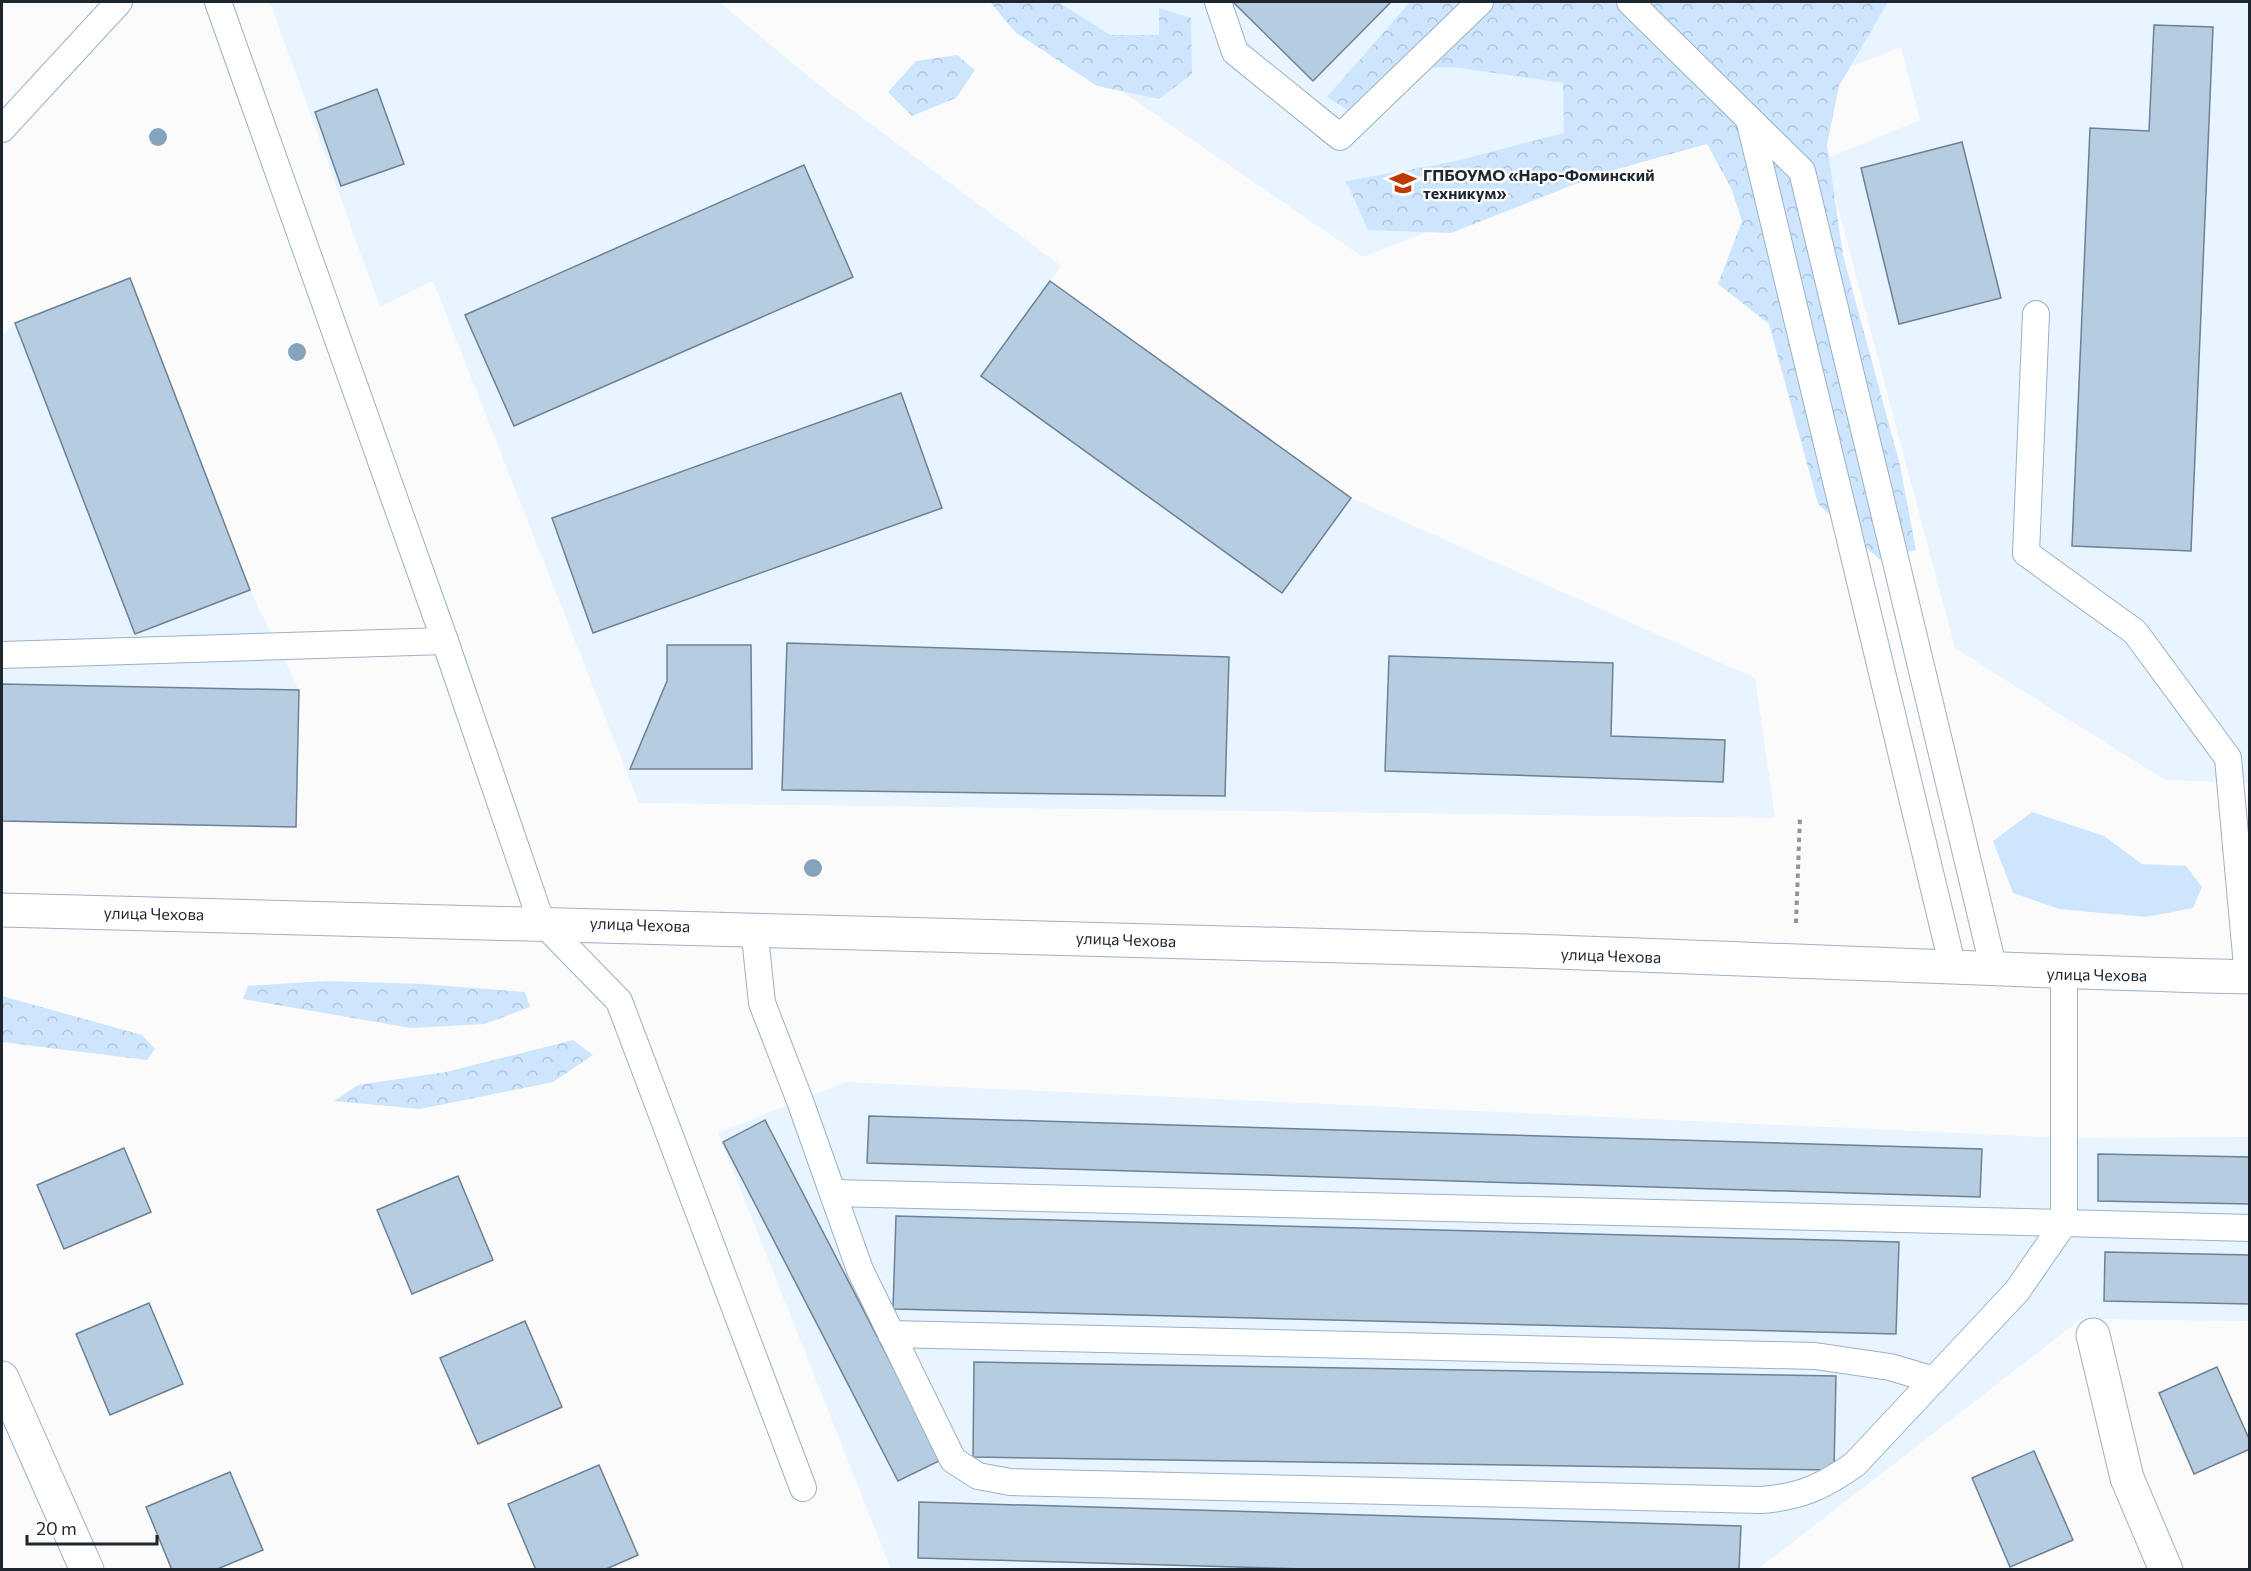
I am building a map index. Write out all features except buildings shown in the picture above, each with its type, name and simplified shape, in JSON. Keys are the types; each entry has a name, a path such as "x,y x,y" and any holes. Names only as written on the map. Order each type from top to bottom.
{"street":[{"name":"улица Чехова","path":"2,910 754,927 2064,973 2249,977"},
{"path":"2092,1335 2127,1478 2166,1569"},
{"path":"2,1378 87,1569"}],"lane":[{"path":"2,129 119,2"},
{"path":"218,2 446,641 542,921 619,1001 803,1488"},
{"path":"1218,2 1235,52 1340,137 1480,2"},
{"path":"1630,2 1802,171 1994,970"},
{"path":"1749,119 1953,968"},
{"path":"2036,314 2026,553 2135,632 2228,758 2249,977"},
{"path":"2,655 446,641"},
{"path":"754,927 762,1003 860,1270 953,1460 978,1476 1010,1482 1761,1500 1793,1498 1831,1482 1855,1464 2016,1291 2064,1223 2064,973"},
{"path":"833,1193 2250,1228"},
{"path":"891,1334 1815,1356 1890,1367 1934,1380"}],"path":[{"path":"1794,962 1800,816"}],"shaded area":[{"path":"270,2 719,2 819,85 1061,266 1050,282 1351,498 1755,678 1775,818 639,803 433,281 380,307"},
{"path":"991,2 2249,2 2249,783 2165,780 1955,648 1825,159 1920,120 1901,47 1363,257"},
{"path":"130,278 250,590 299,690 296,827 2,821 2,336 15,323"},
{"path":"846,1082 2064,1138 2249,1137 2249,1321 2081,1319 1758,1569 891,1569 718,1133"}],"green space":[{"path":"990,2 1058,2 1110,35 1159,35 1159,8 1191,18 1192,74 1159,99 1097,86 1015,32"},
{"path":"1410,2 1888,2 1839,86 1827,145 1843,255 1900,465 1916,550 1879,559 1818,504 1769,324 1718,284 1742,221 1731,188 1707,144 1603,173 1451,233 1368,230 1346,181 1452,162 1564,133 1563,83 1453,67 1401,69 1352,113 1327,97"},
{"path":"957,55 975,70 956,98 912,116 888,92 916,61"},
{"path":"2032,812 2104,836 2142,864 2186,866 2202,887 2193,908 2146,917 2059,909 2013,893 1993,841"},
{"path":"326,981 423,984 525,992 530,1007 485,1024 411,1028 243,999 248,986"},
{"path":"2,996 142,1035 155,1049 147,1060 2,1042"},
{"path":"573,1040 593,1055 553,1082 420,1109 334,1101 358,1085 446,1072"}],"place":[{"name":"ГПБОУМО «Наро-Фоминский техникум»","path":"1403,183"}]}
